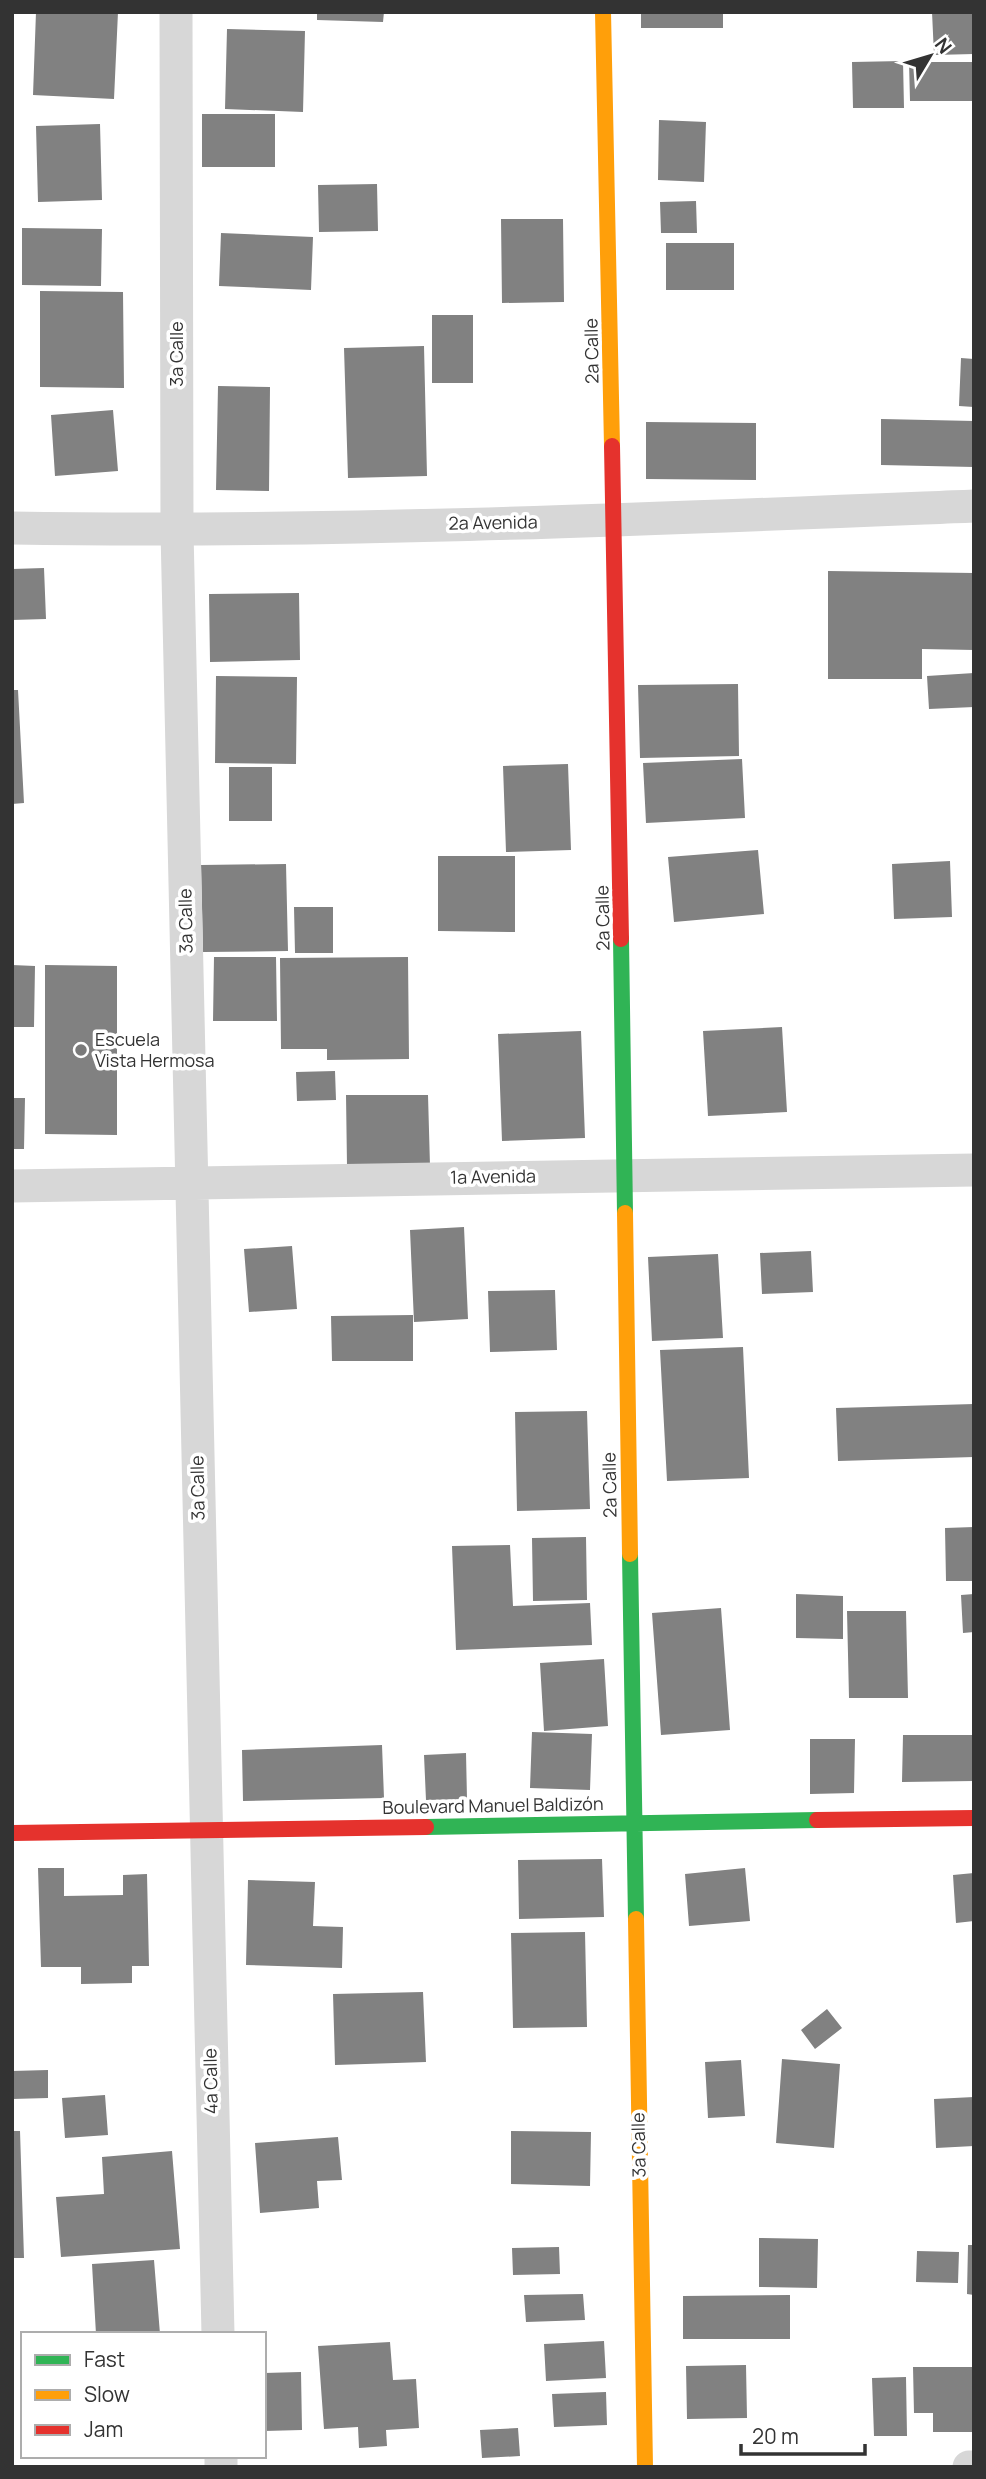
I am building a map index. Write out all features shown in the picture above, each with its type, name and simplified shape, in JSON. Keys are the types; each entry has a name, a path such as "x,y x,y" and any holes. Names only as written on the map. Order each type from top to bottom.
{"street":[{"name":"3a Calle","path":"176,12 177,531 205,1829"},
{"name":"2a Calle","path":"603,12 626,1175 633,1823"},
{"name":"2a Avenida","path":"12,528 177,531 615,520 974,506"},
{"name":"1a Avenida","path":"12,1186 974,1170"},
{"name":"Boulevard Manuel Baldizón","path":"12,1833 974,1818"},
{"name":"3a Calle","path":"633,1823 645,2467"},
{"name":"4a Calle","path":"205,1829 218,2332"}],"building":[{"path":"36,12 118,12 114,99 33,95"},
{"path":"317,12 384,12 383,22 317,20"},
{"path":"641,12 723,12 723,28 641,28"},
{"path":"932,12 974,12 974,54 934,55"},
{"path":"227,29 305,31 303,112 225,109"},
{"path":"903,61 904,108 853,108 852,62"},
{"path":"909,62 974,62 974,101 910,101"},
{"path":"202,114 275,114 275,167 202,167"},
{"path":"659,120 706,122 704,182 658,180"},
{"path":"100,124 102,200 38,202 36,126"},
{"path":"377,184 378,231 319,232 318,185"},
{"path":"696,201 697,233 661,233 660,202"},
{"path":"501,219 563,219 564,302 502,303"},
{"path":"22,228 102,229 101,286 22,285"},
{"path":"221,233 313,237 311,290 219,286"},
{"path":"666,243 734,243 734,290 666,290"},
{"path":"40,291 123,292 124,388 40,387"},
{"path":"432,315 473,315 473,383 432,383"},
{"path":"424,346 427,476 348,478 344,348"},
{"path":"961,358 974,359 974,407 959,406"},
{"path":"218,386 270,387 269,491 216,490"},
{"path":"113,410 118,471 55,476 51,415"},
{"path":"881,419 974,421 974,467 881,465"},
{"path":"646,422 756,423 756,480 646,479"},
{"path":"44,568 46,619 12,620 12,569"},
{"path":"828,571 974,573 974,650 922,649 922,679 828,679"},
{"path":"299,593 300,660 210,662 209,594"},
{"path":"974,673 974,707 929,709 927,676"},
{"path":"216,676 297,677 296,764 215,763"},
{"path":"738,684 739,756 640,758 638,685"},
{"path":"12,690 18,690 24,803 12,804"},
{"path":"742,759 745,818 646,823 643,763"},
{"path":"568,764 571,850 506,852 503,766"},
{"path":"229,767 272,767 272,821 229,821"},
{"path":"758,850 764,914 674,922 668,857"},
{"path":"438,856 515,856 515,932 438,931"},
{"path":"950,861 952,917 894,919 892,864"},
{"path":"286,864 288,951 203,952 201,865"},
{"path":"294,907 333,907 333,953 295,953"},
{"path":"214,957 276,957 277,1021 213,1021"},
{"path":"408,957 409,1059 327,1060 327,1049 281,1049 280,958"},
{"path":"12,965 35,966 34,1027 12,1027"},
{"name":"Escuela Vista Hermosa","path":"45,965 117,966 117,1135 45,1134"},
{"path":"782,1027 787,1112 708,1116 703,1031"},
{"path":"581,1031 585,1138 502,1141 498,1034"},
{"path":"335,1071 336,1100 297,1101 296,1072"},
{"path":"346,1095 428,1095 430,1166 347,1166"},
{"path":"12,1098 25,1098 24,1149 12,1149"},
{"path":"464,1227 468,1319 414,1322 410,1230"},
{"path":"292,1246 297,1309 249,1312 244,1249"},
{"path":"811,1251 813,1292 762,1294 760,1253"},
{"path":"718,1254 723,1338 652,1341 648,1257"},
{"path":"555,1290 557,1350 490,1352 488,1291"},
{"path":"413,1315 413,1361 332,1361 331,1316"},
{"path":"743,1347 749,1478 667,1481 660,1350"},
{"path":"974,1404 974,1457 838,1461 836,1408"},
{"path":"587,1411 590,1509 517,1511 515,1412"},
{"path":"974,1527 974,1581 946,1581 945,1528"},
{"path":"586,1537 587,1600 533,1601 532,1538"},
{"path":"510,1545 513,1606 590,1603 592,1645 456,1650 452,1546"},
{"path":"796,1594 843,1596 843,1639 796,1638"},
{"path":"974,1594 974,1632 963,1633 961,1595"},
{"path":"721,1608 730,1730 661,1735 652,1613"},
{"path":"847,1611 906,1611 908,1698 849,1698"},
{"path":"604,1659 608,1726 544,1731 540,1663"},
{"path":"532,1732 592,1734 590,1790 530,1788"},
{"path":"903,1735 974,1735 974,1781 902,1782"},
{"path":"810,1739 855,1739 854,1793 810,1794"},
{"path":"382,1745 384,1798 243,1801 242,1750"},
{"path":"466,1753 467,1799 426,1800 424,1755"},
{"path":"602,1859 604,1917 519,1919 518,1860"},
{"path":"38,1868 64,1868 64,1896 123,1895 123,1875 147,1874 149,1966 132,1966 132,1983 81,1984 81,1967 41,1967"},
{"path":"745,1868 750,1921 689,1926 685,1874"},
{"path":"974,1873 974,1921 956,1923 953,1875"},
{"path":"248,1880 315,1882 313,1926 343,1927 342,1968 246,1965"},
{"path":"585,1932 587,2027 513,2028 511,1933"},
{"path":"423,1992 426,2062 335,2065 333,1994"},
{"path":"827,2009 842,2028 815,2049 801,2030"},
{"path":"782,2059 840,2064 834,2148 776,2143"},
{"path":"741,2060 745,2116 708,2118 705,2062"},
{"path":"48,2070 48,2098 12,2099 12,2071"},
{"path":"105,2095 108,2135 65,2138 62,2098"},
{"path":"974,2097 974,2146 936,2148 934,2099"},
{"path":"12,2131 20,2131 24,2258 12,2258"},
{"path":"511,2131 591,2132 590,2186 511,2184"},
{"path":"338,2137 342,2180 317,2181 319,2208 260,2213 255,2143"},
{"path":"172,2151 180,2249 61,2257 56,2197 104,2194 102,2157"},
{"path":"759,2238 818,2239 817,2288 759,2287"},
{"path":"968,2245 974,2245 974,2295 967,2294"},
{"path":"559,2247 560,2274 513,2275 512,2248"},
{"path":"917,2251 959,2252 958,2283 916,2282"},
{"path":"154,2260 160,2332 96,2332 92,2264"},
{"path":"583,2294 585,2320 526,2322 524,2295"},
{"path":"790,2295 790,2339 683,2339 683,2296"},
{"path":"604,2341 606,2378 546,2381 544,2344"},
{"path":"390,2342 393,2380 416,2379 419,2428 386,2430 387,2446 359,2448 358,2427 324,2429 318,2346"},
{"path":"746,2365 747,2418 687,2419 686,2366"},
{"path":"913,2367 974,2367 974,2432 933,2432 933,2413 914,2413"},
{"path":"301,2372 302,2430 266,2431 266,2373"},
{"path":"906,2377 907,2436 874,2436 872,2378"},
{"path":"606,2392 607,2425 554,2427 552,2394"},
{"path":"518,2428 520,2456 482,2458 480,2430"}],"traffic: fast":[{"path":"621,939 625,1213"},
{"path":"630,1554 636,1919"},
{"path":"426,1827 817,1820"}],"traffic: slow":[{"path":"603,12 612,446"},
{"path":"625,1213 630,1554"},
{"path":"636,1919 645,2467"}],"traffic: jam":[{"path":"612,446 621,939"},
{"path":"817,1820 974,1818"},
{"path":"12,1833 426,1827"}],"place":[{"name":"Escuela Vista Hermosa","path":"81,1050"}]}
